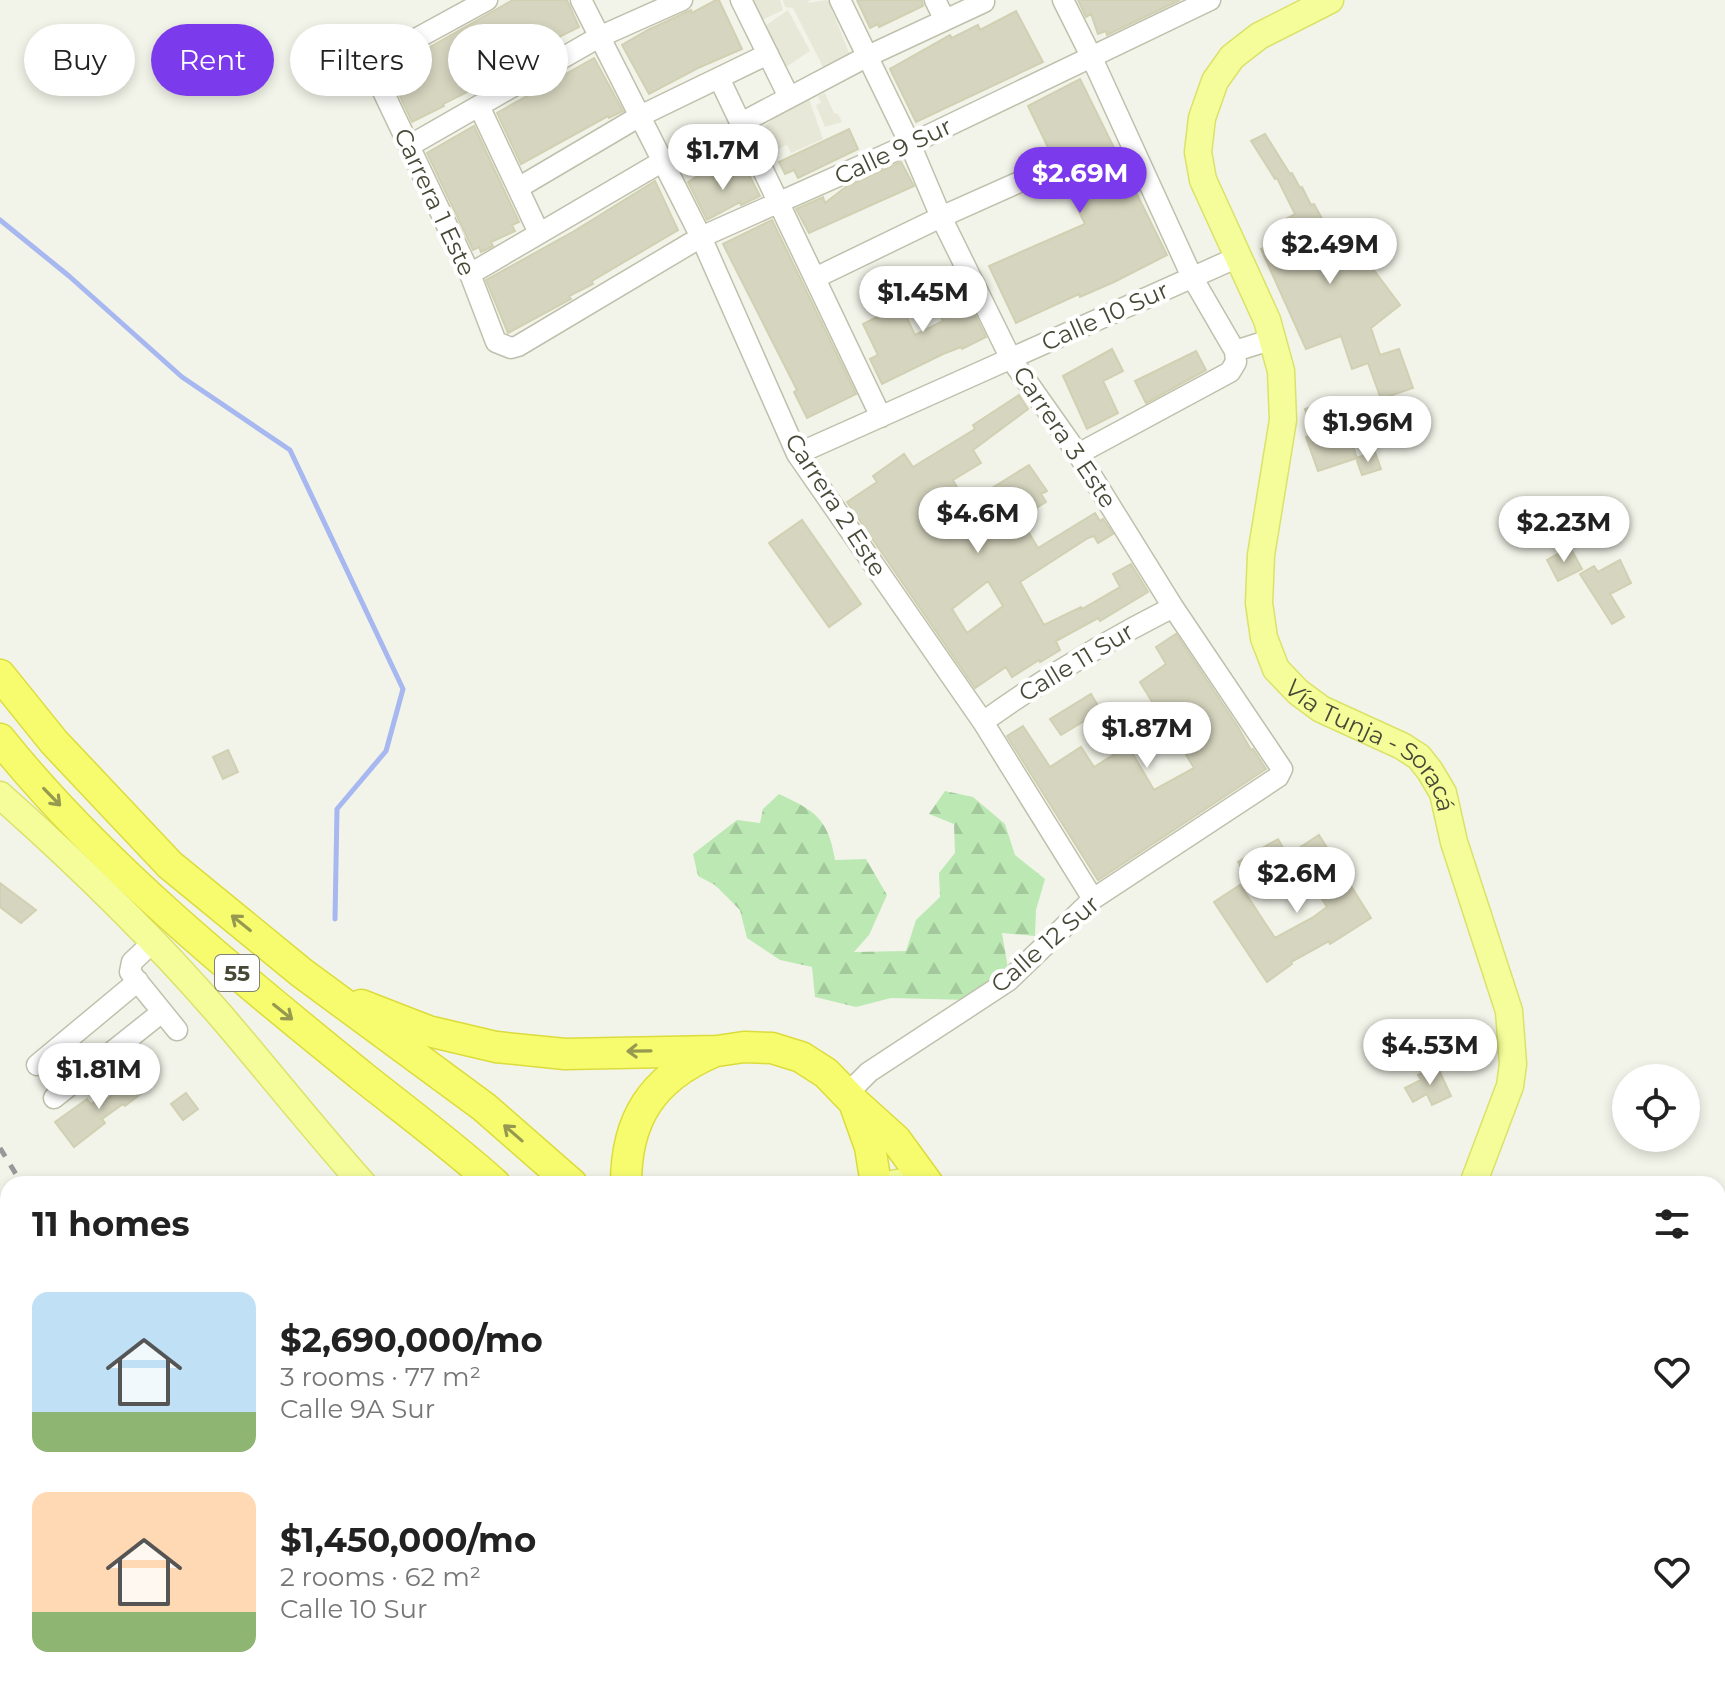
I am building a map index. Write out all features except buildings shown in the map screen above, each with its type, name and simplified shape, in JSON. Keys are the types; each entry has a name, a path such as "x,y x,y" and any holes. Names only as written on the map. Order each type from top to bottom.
{"highway":[{"name":"55","path":"0,675 54,742 170,865 302,973 484,1107 563,1176"},
{"name":"55","path":"0,739 22,766 141,889 277,1007 485,1176"},
{"path":"302,973 363,1006 428,1031 496,1047 565,1054 717,1051 744,1047 772,1048 801,1057 826,1073 896,1140 921,1176"},
{"path":"626,1176 626,1156 636,1119 657,1088 685,1065 717,1051"},
{"path":"851,1098 870,1147 875,1176"}],"main road":[{"name":"Vía Tunja - Soracá","path":"1330,0 1259,36 1232,57 1215,81 1202,118 1198,152 1203,180 1267,320 1281,371 1283,420 1261,555 1259,603 1264,638 1276,669 1298,692 1321,709 1402,746 1419,757 1443,793 1454,842 1509,1011 1512,1041 1510,1086 1476,1176"},
{"path":"0,795 80,868 153,942 220,1015 356,1176"}],"street":[{"name":"Carrera 1 Este","path":"487,0 370,64 470,274 496,342"},
{"name":"Carrera 2 Este","path":"581,0 701,237 797,454 983,722 1093,899"},
{"path":"409,146 599,37 682,0"},
{"path":"741,0 789,97"},
{"name":"Carrera 3 Este","path":"840,0 1011,359 1078,454 1173,607 1282,769"},
{"path":"935,0 945,20"},
{"path":"1063,0 1192,277 1235,351 1236,362 1230,372 1078,454"},
{"name":"Calle 9 Sur","path":"496,342 511,348 518,346 701,237 910,144 1210,0"},
{"path":"741,123 868,56 984,2"},
{"path":"518,188 640,116 768,54"},
{"path":"719,78 881,417"},
{"path":"479,106 539,233"},
{"path":"470,274 663,161"},
{"path":"815,278 1044,171"},
{"name":"Calle 10 Sur","path":"797,454 1238,257"},
{"path":"1235,351 1273,339"},
{"name":"Calle 11 Sur","path":"983,722 1040,681 1111,638 1173,607"},
{"name":"Calle 12 Sur","path":"851,1098 869,1072 1008,981 1093,899 1278,777 1282,769"},
{"path":"153,942 132,962 130,972 177,1030"},
{"path":"37,1065 138,981"},
{"path":"54,1098 162,1012"}],"shaded area":[{"path":"752,0 780,0 783,10 762,20"},
{"path":"783,0 811,0 806,3 828,0 850,55 824,69 793,8 785,7"},
{"path":"788,10 810,51 783,69 765,26"},
{"path":"825,93 842,122 825,127 816,105 821,103 818,96"},
{"path":"809,99 823,139 791,153 787,145 772,152 764,127 782,110"}],"green space":[{"path":"945,791 973,797 1005,824 1015,855 1045,879 1036,910 1035,936 1002,933 1008,969 969,1000 891,998 856,1007 815,997 812,967 780,960 747,938 740,910 715,885 698,876 693,854 737,820 760,823 763,809 779,794 811,811 824,825 835,860 866,859 887,895 869,935 854,952 906,951 916,920 940,897 939,873 955,853 954,824 929,814"}],"waterway":[{"path":"0,220 69,276 182,377 290,450 403,689 386,751 337,809 335,919"}],"railway":[{"path":"0,1148 17,1176"}]}
